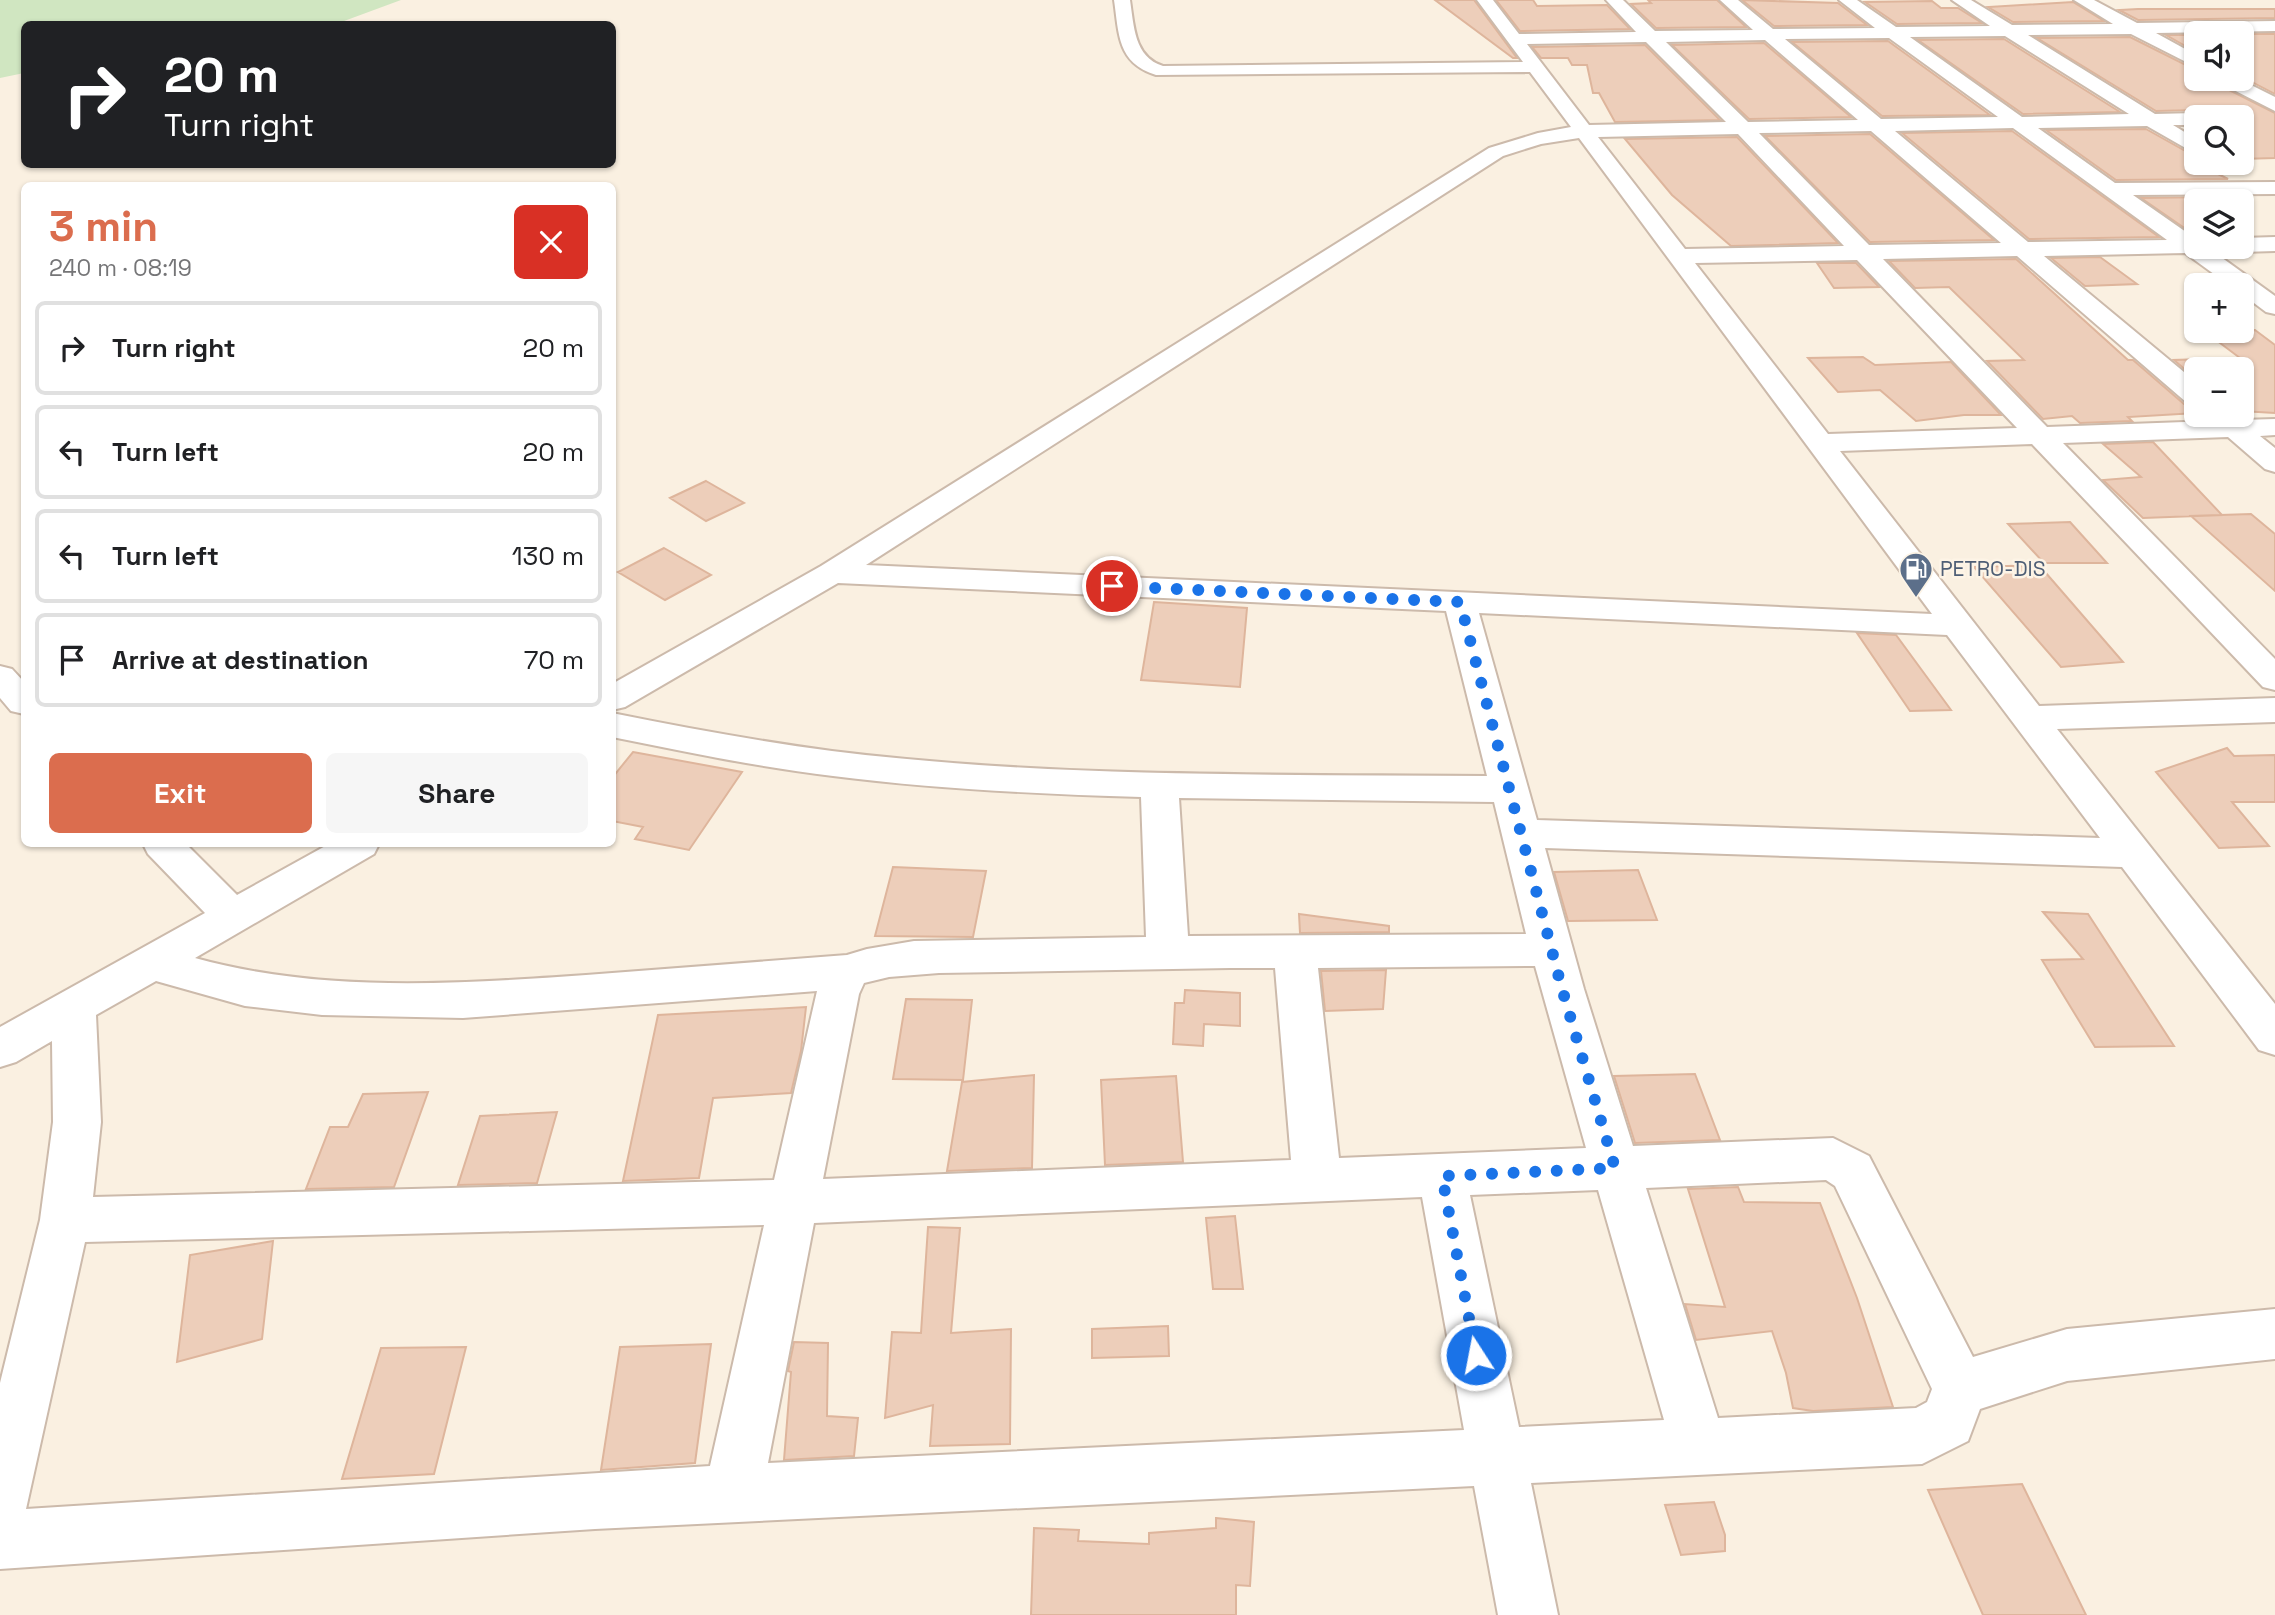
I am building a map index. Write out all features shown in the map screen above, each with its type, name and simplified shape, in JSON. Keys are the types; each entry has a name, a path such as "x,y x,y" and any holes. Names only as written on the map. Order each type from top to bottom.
{"street":[{"path":"1122,0 1133,57 1142,65 1162,71 1536,67"},
{"path":"1485,0 1681,256 1957,625 2275,1037"},
{"path":"1614,0 1648,37 1743,128 2275,679"},
{"path":"1727,0 2184,386"},
{"path":"1847,0 2015,123 2184,240"},
{"path":"1960,0 2184,140"},
{"path":"2082,0 2184,55"},
{"path":"2216,10 2238,21"},
{"path":"2254,26 2275,26"},
{"path":"1514,39 2184,27"},
{"path":"2254,29 2275,40"},
{"path":"2241,91 2271,114"},
{"path":"616,697 832,573 1496,152 1538,139 1585,131 2184,119"},
{"path":"2241,175 2270,191"},
{"path":"2110,189 2270,191"},
{"path":"2254,245 2275,244"},
{"path":"1681,256 2184,246"},
{"path":"2210,259 2275,307"},
{"path":"1821,443 2039,435 2184,425"},
{"path":"2254,425 2275,427"},
{"path":"2232,427 2275,463"},
{"path":"832,573 1957,625"},
{"path":"1460,602 1552,950 1699,1446"},
{"path":"0,677 21,700"},
{"path":"2029,718 2275,710"},
{"path":"616,726 691,744 815,763 987,776 1159,784 1509,789"},
{"path":"1159,784 1168,953"},
{"path":"1521,833 2133,853"},
{"path":"165,847 233,916"},
{"path":"0,1049 355,847"},
{"path":"151,963 245,989 322,998 463,1001 847,972 869,962 921,959 1168,953 1552,950"},
{"path":"1295,952 1317,1180"},
{"path":"733,1493 837,995 847,972"},
{"path":"0,1502 65,1220 77,1122 74,1006"},
{"path":"0,1540 733,1493 1922,1436 1948,1421 1960,1388 1852,1171 1833,1158 794,1202 65,1220"},
{"path":"1442,1176 1528,1615"},
{"path":"1960,1388 2067,1355 2275,1334"}],"green space":[{"path":"0,0 401,0 344,21 21,21 21,74 0,78"}],"building":[{"path":"1435,0 1474,0 1517,58 1513,58"},
{"path":"1496,0 1533,0 1537,6 1607,5 1630,29 1520,31"},
{"path":"1648,0 1717,0 1746,27 1656,28 1631,4 1651,3"},
{"path":"1742,0 1838,3 1867,25 1774,26"},
{"path":"1932,1 1941,8 1958,8 1982,23 1897,24 1865,2"},
{"path":"2073,2 2104,21 2013,22 1988,7"},
{"path":"2275,9 2275,18 2138,20 2119,10"},
{"path":"2254,34 2275,34 2275,94 2254,83"},
{"path":"2166,35 2184,35 2184,45"},
{"path":"2130,37 2184,64 2184,91 2231,91 2275,113 2275,158 2254,159 2254,105 2184,105 2184,110 2156,111 2037,38"},
{"path":"2004,39 2120,112 2023,114 1918,40"},
{"path":"1888,41 1990,115 1882,116 1792,42"},
{"path":"1764,43 1851,117 1749,119 1672,45"},
{"path":"1645,45 1720,120 1615,122 1599,93 1593,93 1587,65 1572,65 1568,58 1541,58 1532,47"},
{"path":"2146,129 2184,150 2184,175 2220,175 2228,179 2116,180 2046,130"},
{"path":"2012,131 2159,237 2029,239 1902,133"},
{"path":"1870,134 1994,240 1870,242 1765,136"},
{"path":"1737,137 1838,243 1731,246 1672,195 1625,139"},
{"path":"2184,197 2184,228 2141,198"},
{"path":"2100,257 2137,284 2085,286 2051,258"},
{"path":"2016,259 2128,360 2133,360 2184,404 2184,414 2128,417 2132,421 2080,423 2072,416 2043,419 1987,361 2024,360 1949,287 1915,288 1889,261"},
{"path":"1817,263 1856,263 1879,287 1834,288"},
{"path":"2254,330 2275,345 2275,413 2254,412 2254,357 2239,357 2220,343 2254,343"},
{"path":"1863,357 1875,365 1951,362 2001,415 1964,415 1916,421 1880,390 1838,392 1808,358"},
{"path":"2174,360 2184,360 2184,369"},
{"path":"2153,442 2222,515 2143,518 2103,480 2141,477 2103,444"},
{"path":"706,481 744,503 706,521 670,498"},
{"path":"2251,514 2275,534 2275,591 2191,516"},
{"path":"2070,522 2107,563 2044,563 2008,524"},
{"path":"664,548 711,575 665,600 618,572"},
{"path":"2039,565 2123,662 2061,667 1974,567"},
{"path":"1154,602 1247,608 1240,687 1141,680"},
{"path":"1857,633 1896,635 1951,710 1910,711"},
{"path":"2227,748 2234,756 2275,755 2275,802 2232,802 2269,846 2219,848 2156,772"},
{"path":"633,752 742,772 689,850 635,839 643,827 616,822 616,773"},
{"path":"893,867 986,871 973,937 875,936"},
{"path":"1638,870 1657,920 1568,921 1554,872"},
{"path":"2043,912 2088,914 2174,1046 2095,1047 2042,960 2083,959"},
{"path":"1299,914 1389,926 1389,932 1300,933"},
{"path":"1386,970 1383,1009 1325,1011 1321,971"},
{"path":"1185,990 1240,993 1240,1026 1204,1024 1203,1046 1173,1044 1175,1003 1184,1003"},
{"path":"906,999 972,1000 963,1080 893,1079"},
{"path":"806,1007 801,1051 791,1093 713,1098 699,1178 623,1181 658,1015"},
{"path":"1695,1074 1720,1140 1635,1143 1614,1076"},
{"path":"1034,1075 1032,1168 947,1171 962,1082"},
{"path":"1176,1076 1183,1162 1105,1165 1101,1080"},
{"path":"428,1092 394,1187 306,1189 330,1127 348,1127 363,1094"},
{"path":"557,1112 537,1183 458,1185 480,1116"},
{"path":"1738,1187 1744,1202 1820,1203 1857,1298 1893,1407 1813,1411 1793,1408 1786,1373 1772,1331 1696,1340 1685,1304 1725,1307 1688,1189"},
{"path":"1235,1216 1243,1289 1213,1289 1206,1218"},
{"path":"928,1227 960,1228 951,1333 1011,1329 1010,1444 930,1446 933,1405 885,1418 892,1332 921,1333"},
{"path":"273,1241 262,1339 177,1362 190,1255"},
{"path":"1168,1326 1169,1356 1092,1358 1092,1329"},
{"path":"794,1342 828,1343 827,1416 858,1418 854,1456 784,1460 791,1372 788,1371"},
{"path":"711,1344 695,1463 601,1470 620,1347"},
{"path":"466,1347 434,1474 342,1479 381,1348"},
{"path":"2022,1484 2086,1615 1983,1615 1928,1490"},
{"path":"1714,1502 1725,1535 1725,1551 1681,1555 1665,1505"},
{"path":"1216,1518 1254,1522 1250,1586 1236,1585 1236,1615 1031,1615 1034,1528 1079,1530 1078,1541 1149,1544 1149,1533 1216,1528"}],"place":[{"name":"PETRO-DIS","path":"1916,599"}],"route":[{"path":"1112,586 1460,602 1562,989 1615,1168 1442,1176 1476,1355"}]}
